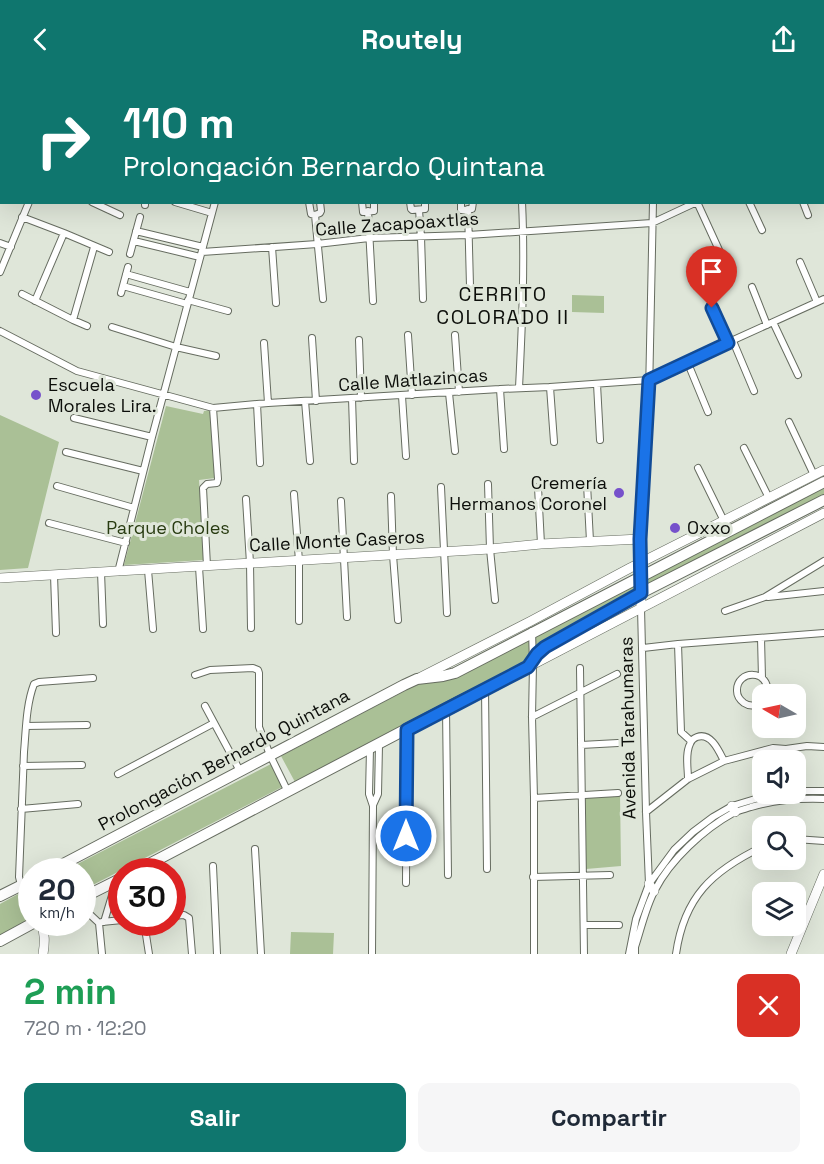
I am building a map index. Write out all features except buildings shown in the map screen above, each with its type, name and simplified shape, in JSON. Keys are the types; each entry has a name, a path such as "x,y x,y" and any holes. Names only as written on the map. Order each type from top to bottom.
{"main road":[{"name":"Prolongación Bernardo Quintana","path":"75,858 417,679 455,673 824,482"},
{"path":"161,858 485,689 532,663 545,647 641,593 824,500"},
{"path":"0,896 18,887"},
{"path":"0,941 18,931"}],"street":[{"path":"0,273 28,204"},
{"path":"182,204 212,213"},
{"path":"118,572 214,204"},
{"path":"309,204 311,214 315,215"},
{"path":"315,215 321,211 320,204"},
{"path":"362,204 362,211 374,211 374,204"},
{"path":"410,204 411,210 425,209 425,204"},
{"path":"461,204 461,210 472,209 473,204"},
{"path":"519,388 523,305 522,204"},
{"name":"Avenida Tarahumaras","path":"651,887 646,812 640,539 649,380 653,204"},
{"name":"Calle Zacapoaxtlas","path":"202,252 369,238 468,235 652,223 693,204"},
{"path":"698,204 719,250"},
{"path":"750,204 762,230"},
{"path":"804,204 808,215"},
{"path":"106,206 120,215"},
{"path":"468,209 470,286"},
{"path":"419,210 423,299"},
{"path":"368,211 373,301"},
{"path":"315,215 323,299"},
{"path":"22,217 109,252"},
{"path":"130,254 140,217"},
{"path":"136,231 202,252"},
{"path":"35,301 64,233"},
{"path":"134,241 202,252"},
{"path":"0,243 11,247"},
{"path":"73,320 94,247"},
{"path":"272,247 276,303"},
{"path":"800,262 822,302"},
{"path":"190,292 127,270 122,289 228,311"},
{"path":"752,287 798,375"},
{"path":"22,294 87,326"},
{"name":"Calle Matlazincas","path":"0,331 77,371 213,408 649,380 770,323 822,302"},
{"path":"712,308 754,391"},
{"path":"112,327 176,347 216,356"},
{"path":"408,335 412,395"},
{"path":"455,335 459,392"},
{"path":"312,338 316,401"},
{"path":"358,340 361,398"},
{"path":"264,343 268,404"},
{"path":"687,361 708,412"},
{"path":"597,384 600,440"},
{"path":"550,387 554,442"},
{"path":"500,389 504,449"},
{"path":"449,393 455,451"},
{"path":"402,396 406,456"},
{"path":"352,398 354,461"},
{"path":"305,401 310,461"},
{"path":"256,405 260,463"},
{"path":"203,629 203,488 207,484 217,483 218,479 213,408"},
{"path":"74,418 152,437"},
{"path":"789,422 814,475"},
{"path":"744,448 769,498"},
{"path":"66,452 143,471"},
{"path":"698,468 724,521"},
{"name":"Prolongación Bernardo Quintana","path":"417,679 824,470"},
{"path":"488,484 490,549 495,600"},
{"path":"587,484 590,541"},
{"path":"57,486 134,508"},
{"path":"441,487 447,613"},
{"path":"538,487 541,544"},
{"path":"294,494 299,561 299,621"},
{"path":"391,496 398,620"},
{"path":"246,499 251,628"},
{"path":"341,501 346,617"},
{"path":"532,663 823,516"},
{"path":"48,523 126,543"},
{"name":"Calle Monte Caseros","path":"0,578 640,539"},
{"path":"725,611 765,597 824,561"},
{"path":"148,570 153,629"},
{"path":"101,572 103,624"},
{"path":"54,575 56,633"},
{"path":"765,597 824,591"},
{"path":"531,621 533,634 534,954"},
{"path":"642,648 824,633"},
{"path":"761,638 762,678 766,684"},
{"path":"678,644 681,732 691,741"},
{"path":"580,668 584,954"},
{"path":"195,675 210,670 258,670 259,727 288,792"},
{"path":"532,717 617,674"},
{"path":"752,705 745,704 738,696 737,686 743,678 753,674 762,678"},
{"path":"20,858 26,726 34,684 93,678"},
{"path":"485,689 487,869"},
{"path":"205,706 240,771"},
{"path":"446,708 448,875"},
{"path":"118,774 214,723"},
{"path":"26,726 87,725"},
{"path":"406,883 407,730"},
{"path":"688,779 687,757 691,741 698,736 711,740 718,747 724,761"},
{"path":"581,745 618,743"},
{"path":"372,954 372,806 369,794 374,747"},
{"path":"646,812 688,779 724,761 773,748 824,747"},
{"path":"23,766 82,765"},
{"path":"806,791 824,791"},
{"path":"534,798 618,793"},
{"path":"733,809 784,799 824,799"},
{"path":"629,954 636,919 651,887 699,837 733,809 752,802"},
{"path":"21,809 78,804"},
{"path":"806,840 824,841"},
{"path":"255,849 261,954"},
{"path":"676,954 685,917 696,898 721,870 752,852"},
{"path":"213,866 217,954"},
{"path":"791,954 824,874"},
{"path":"533,877 610,875"},
{"path":"635,954 651,887"},
{"path":"102,954 101,922 108,905"},
{"path":"186,916 189,918 192,954"},
{"path":"96,918 101,922 108,921"},
{"path":"585,925 619,925"},
{"path":"36,954 40,936"},
{"path":"43,954 44,936"},
{"path":"146,936 149,954"}],"green space":[{"path":"572,295 604,296 604,313 572,312"},
{"name":"Parque Choles","path":"166,406 203,414 204,411 211,410 215,478 199,480 204,560 124,565"},
{"path":"0,415 59,442 28,568 0,570"},
{"path":"824,484 824,495 781,516 527,662 295,782 281,756 414,686"},
{"path":"271,764 282,787 145,858 108,858 108,877 96,883 96,858 89,858"},
{"path":"620,794 621,866 586,869 585,797"},
{"path":"18,894 18,927 0,936 0,904"},
{"path":"291,932 334,933 333,954 290,954"}],"place":[{"name":"Escuela Morales Lira.","path":"36,395"},
{"name":"Cremería Hermanos Coronel","path":"619,493"},
{"name":"Oxxo","path":"675,528"}],"district":[{"name":"CERRITO COLORADO II","path":"503,306"}],"route":[{"path":"406,836 407,730 528,667 545,647 641,593 640,539 649,380 728,343 712,308"}]}
